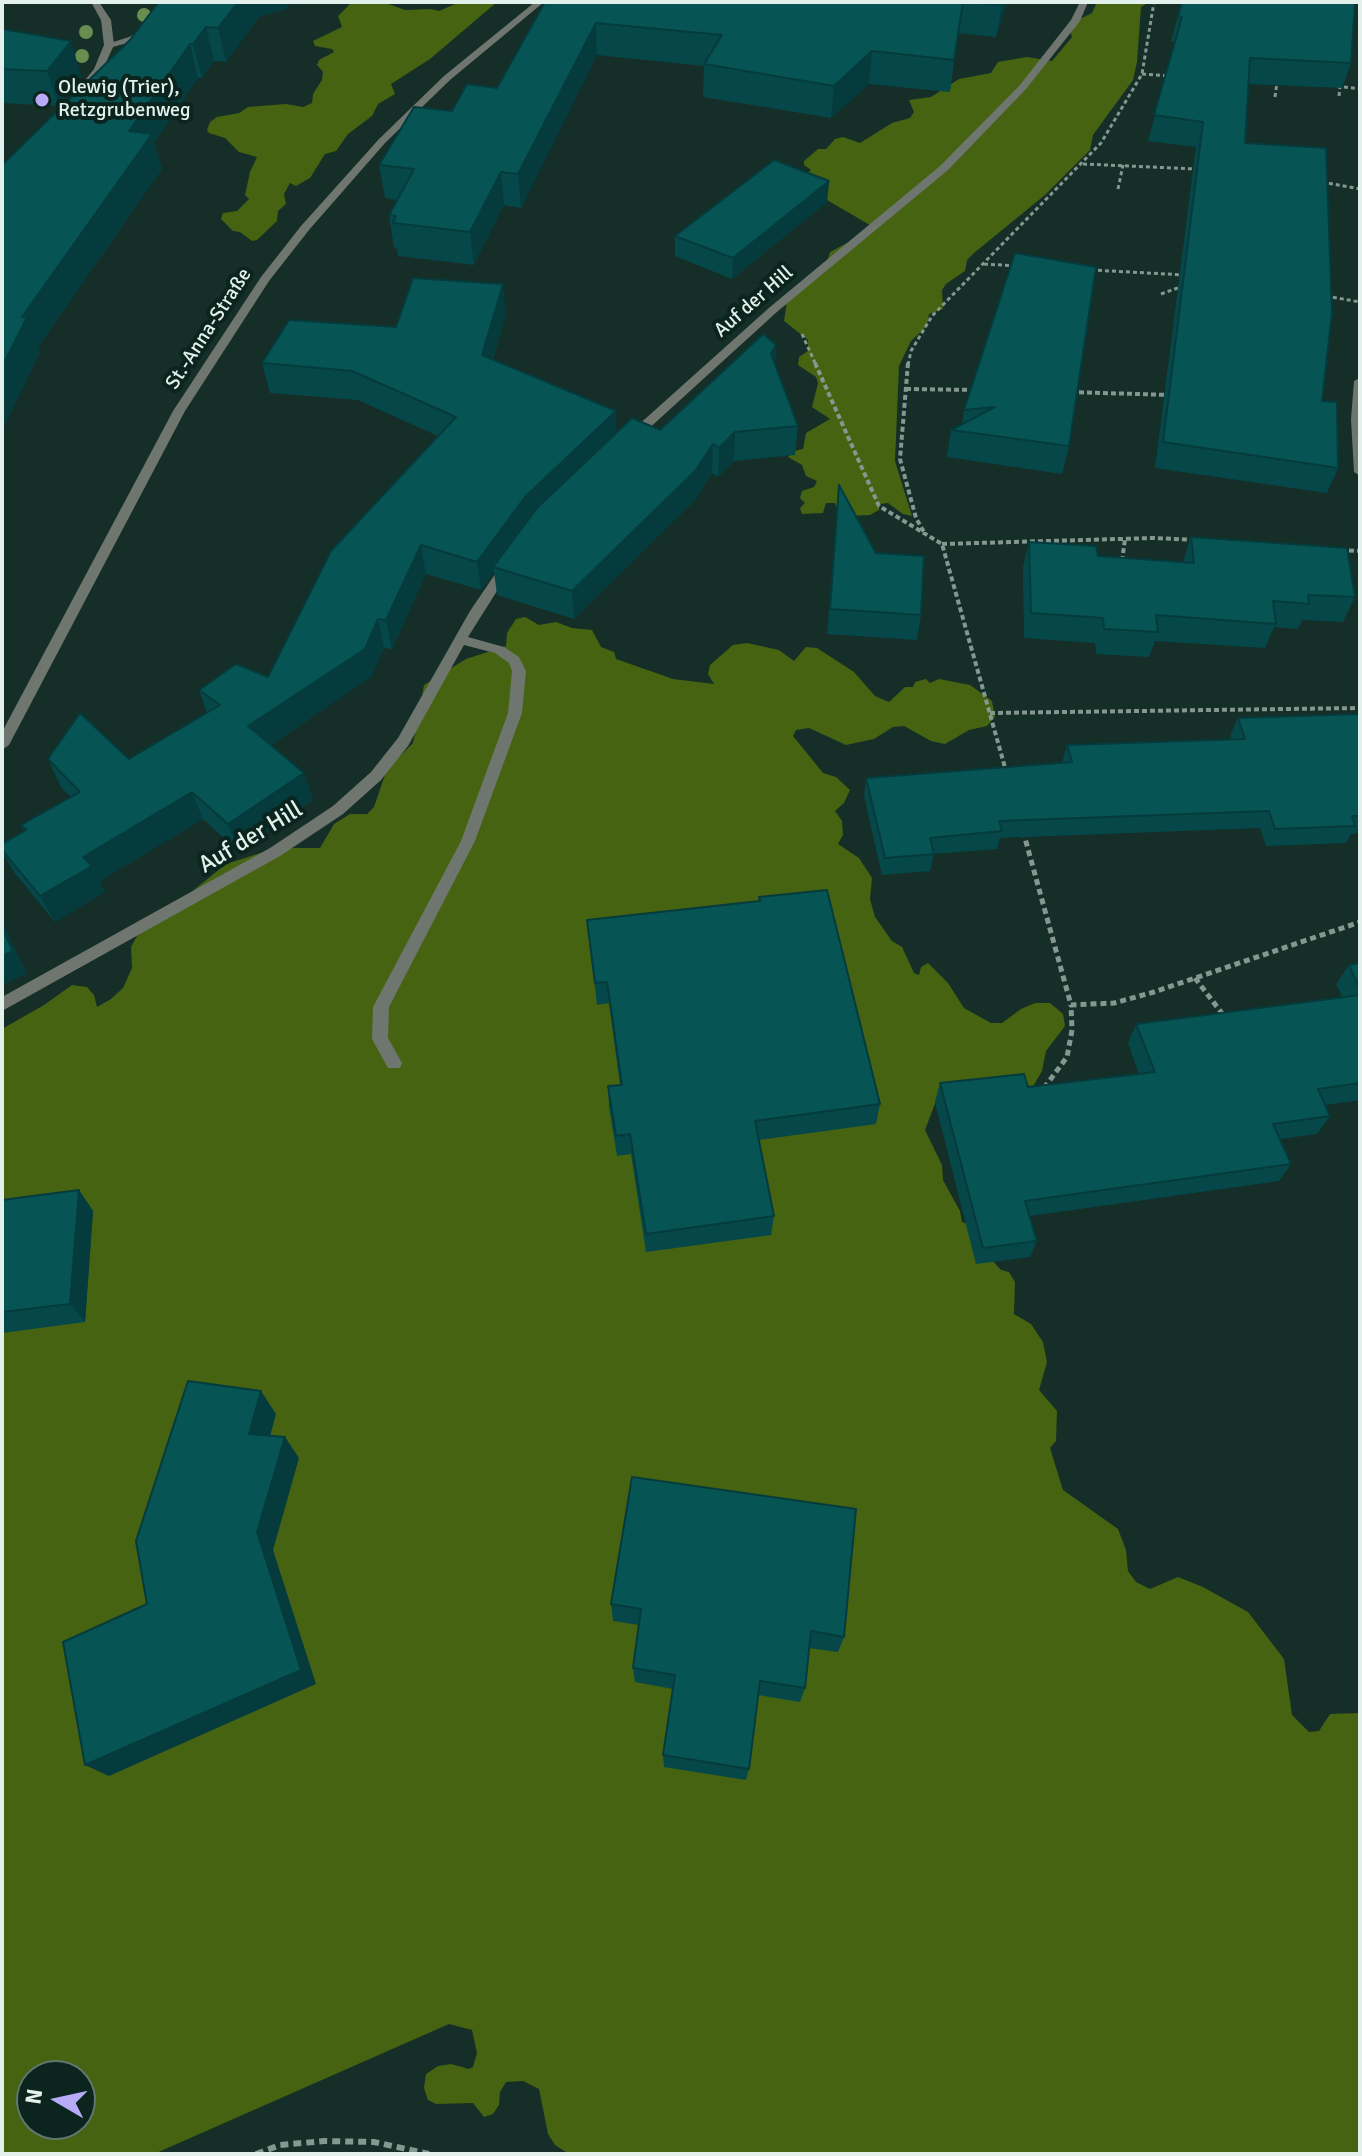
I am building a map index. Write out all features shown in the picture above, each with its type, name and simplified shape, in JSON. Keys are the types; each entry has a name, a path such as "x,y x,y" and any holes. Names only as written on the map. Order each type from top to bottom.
{"street":[{"path":"78,95 98,69 109,45 106,20 95,2"},
{"path":"109,45 132,39 153,27 179,2"},
{"name":"St.-Anna-Straße","path":"2,745 179,411 259,288 305,228 382,141 447,78 540,2"},
{"name":"Auf der Hill","path":"619,449 774,309 944,168 1023,87 1075,21 1084,2"},
{"path":"1360,381 1357,419 1360,472"},
{"name":"Auf der Hill","path":"2,1005 275,852 338,810 376,776 403,742 489,591 515,555"},
{"path":"394,1063 380,1039 381,1007 468,841 515,713 519,671 514,660 499,650 461,640"}],"path":[{"path":"925,535 916,518 900,459 909,360 920,333 932,316 1101,143 1142,74 1154,2"},
{"path":"1142,74 1180,77"},
{"path":"1275,97 1277,82"},
{"path":"1330,85 1360,89"},
{"path":"1339,96 1340,87"},
{"path":"1083,164 1202,169"},
{"path":"1118,189 1123,165"},
{"path":"1317,181 1360,189"},
{"path":"983,264 1019,266"},
{"path":"1089,270 1199,275"},
{"path":"1161,294 1185,285"},
{"path":"1317,295 1360,302"},
{"path":"799,326 879,506 942,544 1125,539 1206,541"},
{"path":"906,389 983,390"},
{"path":"1067,392 1174,396"},
{"path":"1118,565 1124,559 1125,539"},
{"path":"942,544 1008,776"},
{"path":"1327,549 1360,551"},
{"path":"1340,708 1344,718"},
{"path":"990,713 1360,708"},
{"path":"1021,822 1071,1005 1072,1030 1067,1057 1050,1083 1033,1096"},
{"path":"1071,1005 1114,1003 1360,922"},
{"path":"1195,978 1229,1022 1224,1023"},
{"path":"256,2154 280,2145 324,2141 374,2142 429,2154"}],"green space":[{"path":"383,2 405,10 439,11 460,2 497,2 430,59 391,84 395,94 378,104 372,116 348,134 336,151 325,154 310,178 296,186 290,183 284,194 286,204 278,211 277,221 257,240 252,241 233,231 221,219 223,213 237,211 249,199 245,195 257,157 239,152 225,138 209,133 210,122 248,107 286,104 303,107 312,103 313,94 322,80 323,72 317,65 319,60 334,52 315,46 313,41 342,27 338,16 351,3"},
{"path":"1097,2 1149,2 1141,7 1133,80 1093,135 1090,150 1045,195 974,253 967,260 965,271 946,284 942,290 943,309 929,314 927,326 911,341 899,366 895,461 912,516 903,514 888,503 880,504 879,510 870,515 849,516 837,511 835,503 826,503 823,513 802,514 800,508 805,503 800,498 802,491 814,487 817,481 806,476 802,465 788,457 794,451 803,449 806,433 830,419 812,407 818,383 816,377 798,365 799,357 808,351 808,340 784,321 787,301 827,262 830,252 875,228 827,200 807,173 811,170 804,165 804,161 818,149 826,149 835,139 843,137 860,143 892,123 910,118 914,112 909,100 931,97 959,79 991,73 998,62 1027,57 1052,61 1072,37 1070,31 1080,19 1092,13"},
{"path":"525,617 539,625 556,622 592,630 601,647 614,652 616,659 673,679 714,684 708,674 710,665 733,645 747,643 779,650 794,661 806,647 817,648 854,672 875,696 889,702 905,687 913,687 915,682 926,679 930,683 939,679 970,685 992,701 995,717 987,726 969,730 945,744 931,741 904,726 893,727 874,739 846,745 809,728 796,730 793,736 823,773 836,777 850,790 844,803 835,811 842,821 843,835 838,844 859,858 872,878 870,899 875,917 892,941 902,947 914,973 919,975 921,967 928,963 948,983 964,1008 991,1023 1002,1023 1035,1003 1050,1003 1063,1014 1065,1026 1046,1051 1042,1071 1031,1090 936,1101 925,1130 942,1165 943,1180 960,1211 962,1222 989,1232 989,1257 1001,1270 1009,1272 1015,1282 1014,1314 1031,1324 1043,1342 1047,1362 1039,1390 1057,1411 1056,1441 1050,1448 1063,1490 1118,1529 1126,1550 1128,1571 1136,1582 1150,1589 1178,1577 1248,1612 1284,1659 1292,1715 1309,1732 1319,1731 1330,1714 1360,1713 1360,2154 569,2154 555,2145 548,2134 539,2089 523,2081 506,2082 500,2092 499,2105 493,2114 484,2117 473,2103 436,2104 428,2100 424,2088 426,2074 438,2066 451,2064 469,2069 473,2067 477,2053 472,2030 449,2024 154,2154 2,2154 2,1029 72,985 87,987 94,995 97,1007 111,999 123,988 132,968 131,947 137,936 226,864 276,848 320,848 334,824 350,814 367,814 374,807 387,769 413,743 424,685 466,659 506,646 507,633 516,619"}],"building":[{"path":"159,2 238,2 218,28 206,27 190,44 129,131 152,134 22,317 27,317 2,367 2,165 129,41"},
{"path":"545,2 963,2 954,60 872,51 834,86 704,64 722,35 596,23 518,174 501,172 470,232 393,223 396,216 389,215 414,169 379,165 414,107 452,111 467,84 497,88"},
{"path":"972,2 1002,2 1002,5"},
{"path":"1182,2 1355,2 1351,63 1250,58 1245,143 1326,148 1332,313 1322,401 1337,402 1338,468 1163,442 1203,122 1154,115 1182,17 1178,16"},
{"path":"2,29 71,41 47,71 2,69"},
{"path":"774,160 829,181 733,258 675,236"},
{"path":"1015,253 1096,267 1069,446 951,430 995,407 964,410"},
{"path":"413,278 503,284 482,355 616,411 525,497 477,562 421,545 386,620 378,619 365,649 248,726 304,773 228,824 192,792 83,857 92,866 40,896 2,850 2,844 26,830 21,825 80,792 48,759 80,713 129,759 220,705 199,690 236,664 268,677 331,551 456,417 352,371 262,363 289,320 396,327"},
{"path":"763,334 776,345 771,354 798,426 735,432 719,448 713,444 695,471 572,591 493,567 538,507 632,418 660,430"},
{"path":"839,485 876,553 924,556 921,615 830,609"},
{"path":"1191,537 1347,548 1355,597 1308,595 1309,604 1273,601 1276,624 1156,615 1158,632 1104,629 1103,618 1031,613 1029,542 1096,546 1098,556 1194,563"},
{"path":"1360,714 1360,816 1352,816 1355,826 1275,829 1269,811 999,821 1002,831 930,838 934,854 885,858 866,778 1072,762 1067,745 1245,739 1238,718"},
{"path":"827,890 880,1104 755,1121 774,1216 646,1234 630,1134 616,1136 608,1086 622,1085 607,982 595,983 587,920 760,901 759,897"},
{"path":"2,928 13,951 2,956"},
{"path":"1360,963 1360,990 1349,965"},
{"path":"1360,995 1360,1083 1318,1089 1330,1116 1273,1124 1291,1164 1025,1201 1037,1241 983,1248 940,1083 1024,1074 1028,1087 1155,1072 1136,1024"},
{"path":"79,1190 70,1304 2,1312 2,1200"},
{"path":"188,1381 261,1391 249,1434 285,1437 257,1532 301,1670 85,1765 63,1642 147,1604 136,1541"},
{"path":"632,1477 856,1509 844,1637 811,1631 805,1688 760,1681 749,1769 663,1755 675,1675 633,1668 641,1609 611,1604"}],"place":[{"name":"Olewig (Trier), Retzgrubenweg","path":"42,100"}]}
